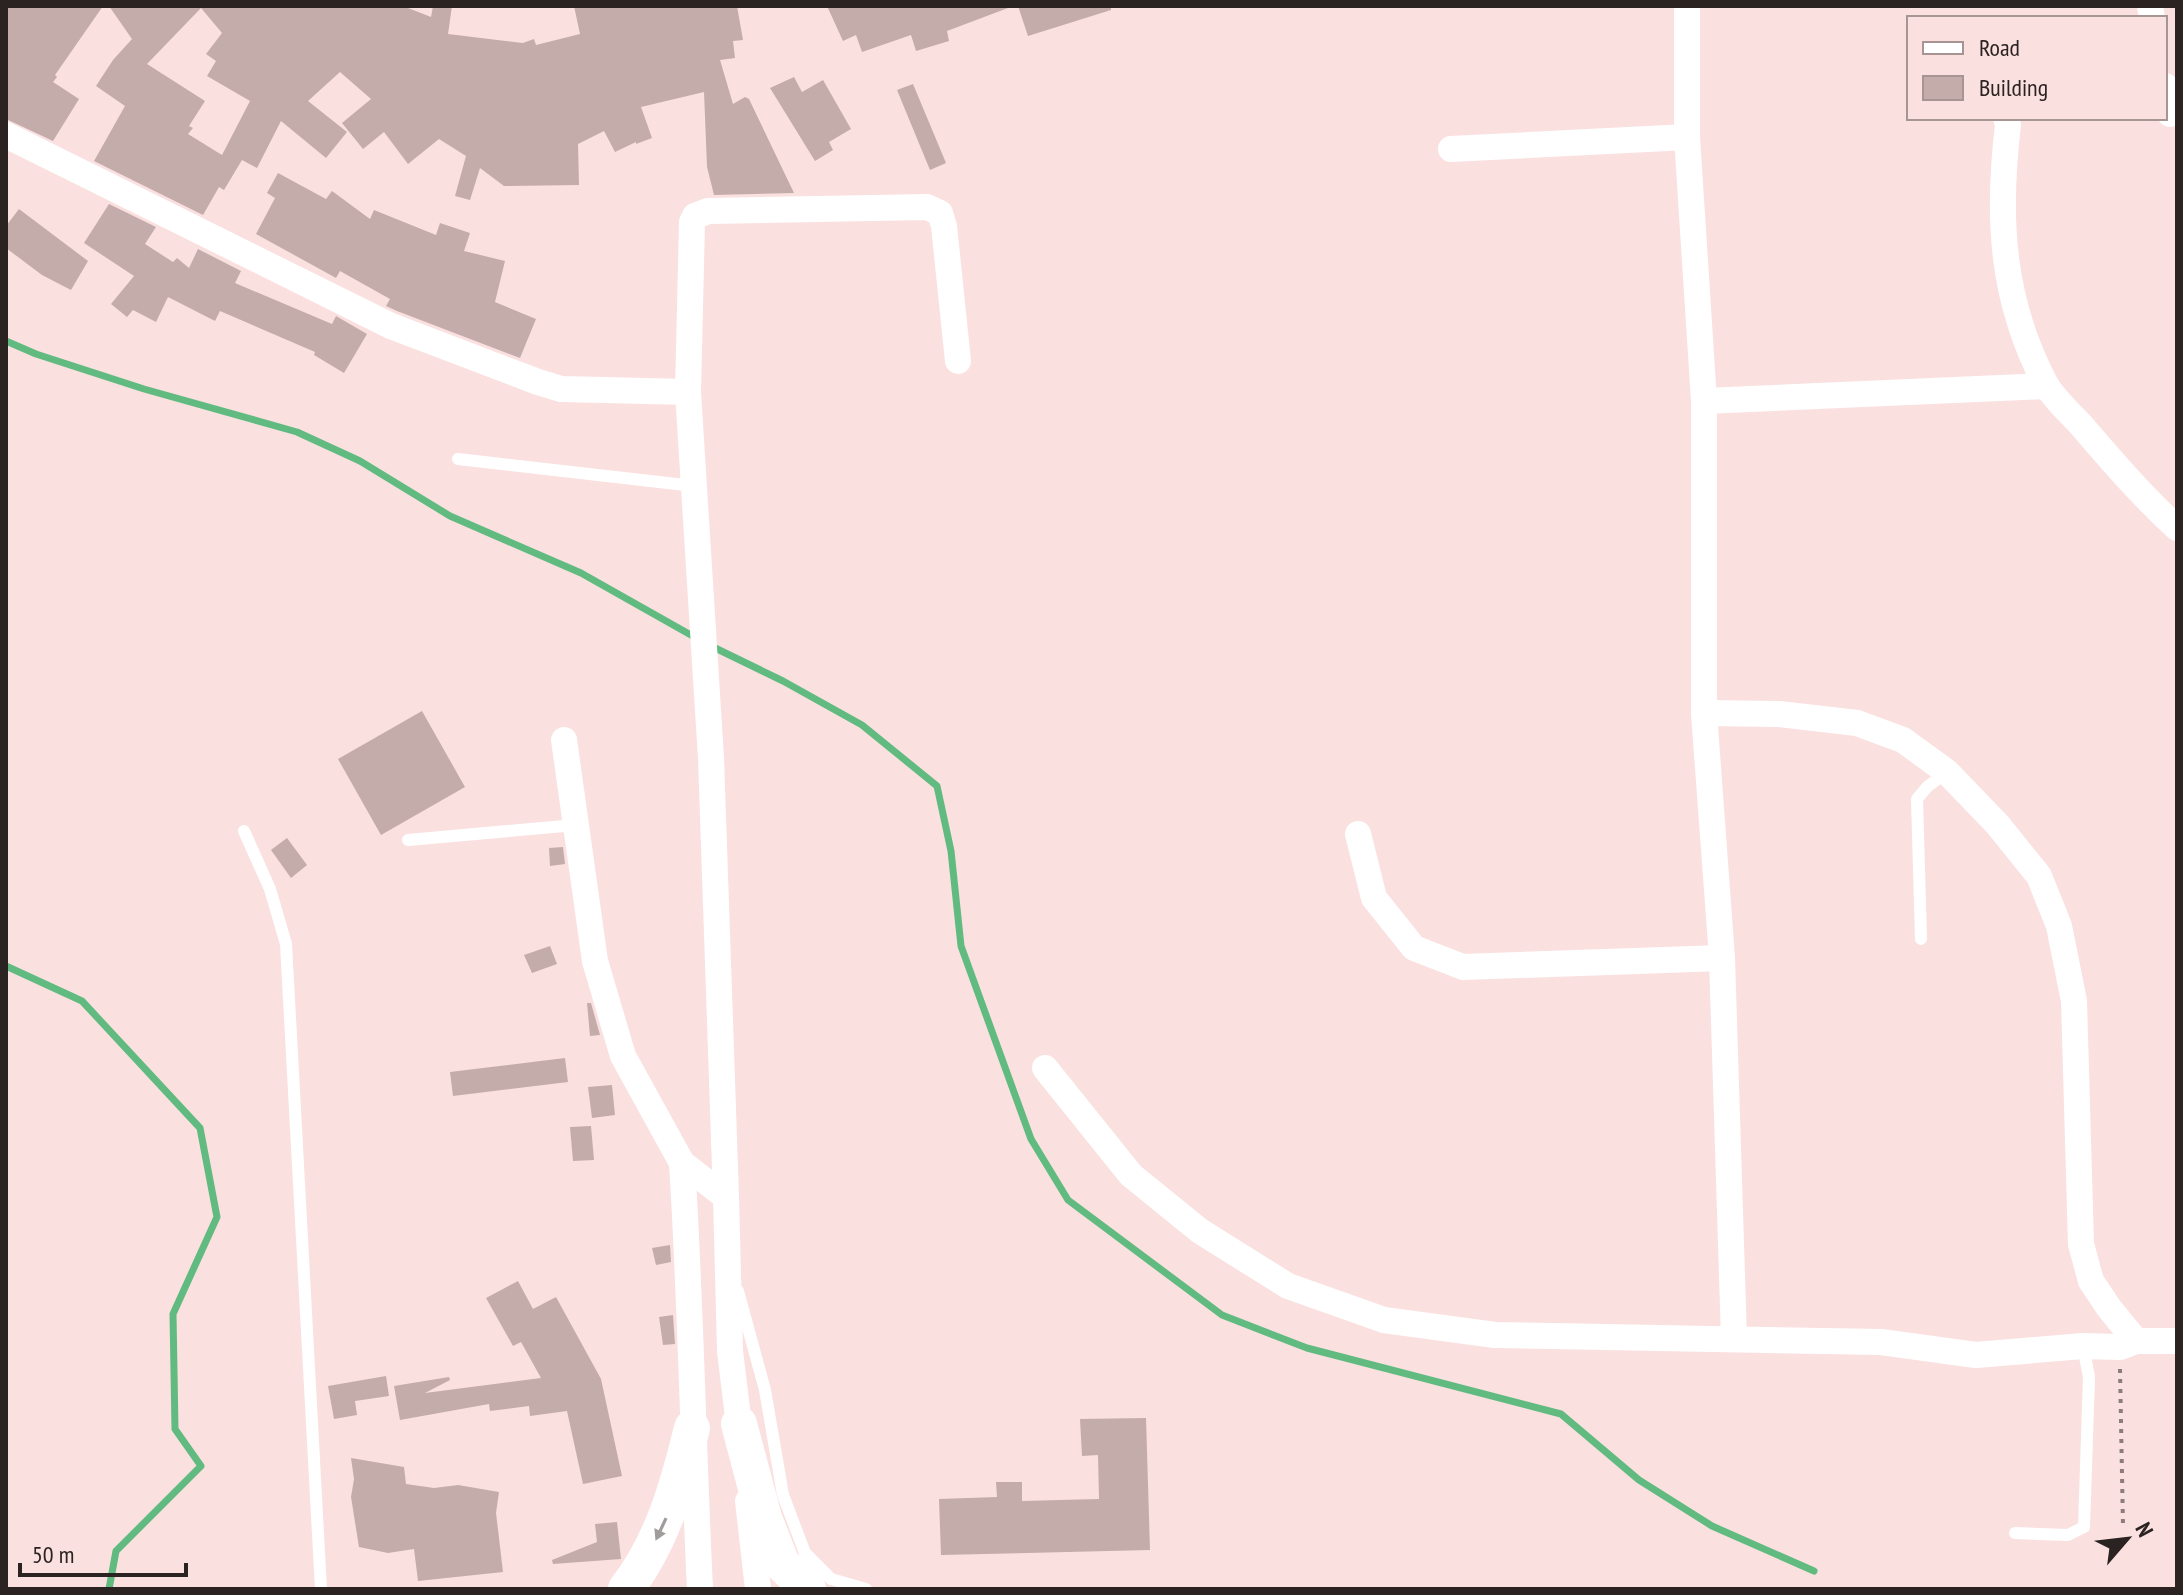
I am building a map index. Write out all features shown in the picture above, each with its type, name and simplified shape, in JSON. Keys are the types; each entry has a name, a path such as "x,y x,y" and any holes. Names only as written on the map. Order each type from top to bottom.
{"main road":[{"path":"739,1424 764,1518 782,1564 808,1589"},
{"path":"626,1589 643,1568 666,1519 692,1428"}],"street":[{"path":"1687,6 1687,137 1704,401 1704,713 1722,958 1734,1339"},
{"path":"2167,97 2170,114 2177,113"},
{"path":"2007,120 2001,177 2002,244 2021,327 2046,386 2143,497 2177,528"},
{"path":"6,135 391,326 538,382 561,389 688,392"},
{"path":"1451,149 1687,137"},
{"path":"758,1589 730,1351 711,758 688,392 692,222 695,216 708,211 927,207 940,213 944,226 958,361"},
{"path":"1704,401 2046,386"},
{"path":"1704,713 1779,714 1857,723 1903,740 1947,772 1998,825 2039,876 2059,926 2074,1001 2081,1244 2091,1281 2128,1344"},
{"path":"564,740 595,961 623,1056 682,1163 726,1197"},
{"path":"1358,834 1374,898 1414,948 1463,967 1722,958"},
{"path":"1045,1068 1131,1175 1200,1231 1288,1286 1384,1320 1495,1335 1881,1342 1976,1355 2177,1341"},
{"path":"682,1163 700,1589"}],"lane":[{"path":"458,459 694,486"},
{"path":"1921,939 1917,799 1947,772"},
{"path":"408,840 576,825"},
{"path":"244,831 270,889 286,944 321,1589"},
{"path":"728,1252 765,1390 783,1495 805,1553 831,1579 866,1589"},
{"path":"2015,1533 2068,1535 2084,1527 2089,1377 2083,1346"}],"path":[{"path":"2123,1526 2128,1344"}],"building":[{"path":"6,6 103,6 55,75 57,77 53,82 79,99 53,141 6,119"},
{"path":"109,6 403,6 431,17 433,6 452,6 448,34 523,43 534,39 536,45 580,34 574,6 737,6 743,40 733,41 735,58 720,60 733,104 745,97 749,99 794,193 714,195 707,167 704,92 641,107 652,138 615,152 604,131 578,144 579,185 504,186 480,168 470,200 455,196 466,156 439,139 408,164 384,132 363,149 342,123 371,99 340,72 308,101 347,132 326,158 281,121 257,168 242,160 224,190 219,187 203,215 94,161 125,106 96,86 132,39","holes":["201,8 222,33 206,54 216,61 207,76 250,101 222,155 188,134 193,128 189,126 205,101 147,64"]},
{"path":"827,6 1008,8 947,31 949,41 916,51 911,35 862,52 856,35 843,41"},
{"path":"1018,6 1111,6 1111,10 1028,36"},
{"path":"794,77 802,92 823,80 851,129 829,142 833,150 815,161 770,88"},
{"path":"913,84 946,163 930,170 897,90"},
{"path":"278,173 326,199 332,191 370,219 374,210 436,235 440,223 470,233 464,251 505,261 495,302 536,319 520,358 386,306 390,299 340,271 336,278 256,234 275,198 267,193"},
{"path":"109,204 156,227 145,244 173,262 177,258 189,268 198,249 241,271 235,283 332,324 336,316 367,334 344,373 314,355 315,352 220,311 215,321 168,297 156,322 133,310 127,317 111,304 134,276 84,243"},
{"path":"19,209 88,261 71,290 42,275 6,248 6,226"},
{"path":"422,711 465,787 381,835 338,759"},
{"path":"287,838 307,865 291,878 271,850"},
{"path":"563,847 565,864 550,866 549,848"},
{"path":"550,946 557,964 532,973 524,955"},
{"path":"587,1003 591,1003 600,1035 590,1036"},
{"path":"565,1058 568,1082 453,1096 450,1072"},
{"path":"612,1085 615,1115 592,1118 588,1087"},
{"path":"591,1126 594,1160 573,1161 570,1127"},
{"path":"670,1245 671,1262 656,1265 652,1248"},
{"path":"518,1281 533,1309 556,1297 601,1379 622,1476 583,1484 567,1411 530,1416 529,1406 490,1411 489,1404 400,1420 394,1386 449,1377 450,1380 425,1393 541,1378 521,1342 513,1346 486,1298"},
{"path":"673,1315 675,1344 663,1345 659,1317"},
{"path":"386,1376 389,1396 355,1401 357,1415 334,1419 328,1386"},
{"path":"1146,1418 1150,1550 941,1555 939,1499 997,1497 996,1482 1022,1482 1022,1501 1099,1499 1098,1455 1082,1456 1080,1419"},
{"path":"351,1458 404,1467 406,1484 434,1488 458,1485 499,1492 496,1513 503,1572 418,1581 414,1549 388,1553 359,1547 351,1497 354,1479"},
{"path":"617,1522 621,1559 553,1564 552,1560 597,1542 595,1524"}],"waterway":[{"path":"6,341 36,354 144,389 297,432 360,461 450,516 581,573 698,639"},
{"path":"709,645 862,725 937,786 951,851 961,946 1031,1139 1068,1200 1222,1315 1307,1348 1561,1414 1639,1480 1712,1526 1814,1571"},
{"path":"6,966 82,1001 200,1128 217,1217 173,1314 175,1429 201,1466 116,1551 109,1589"}]}
